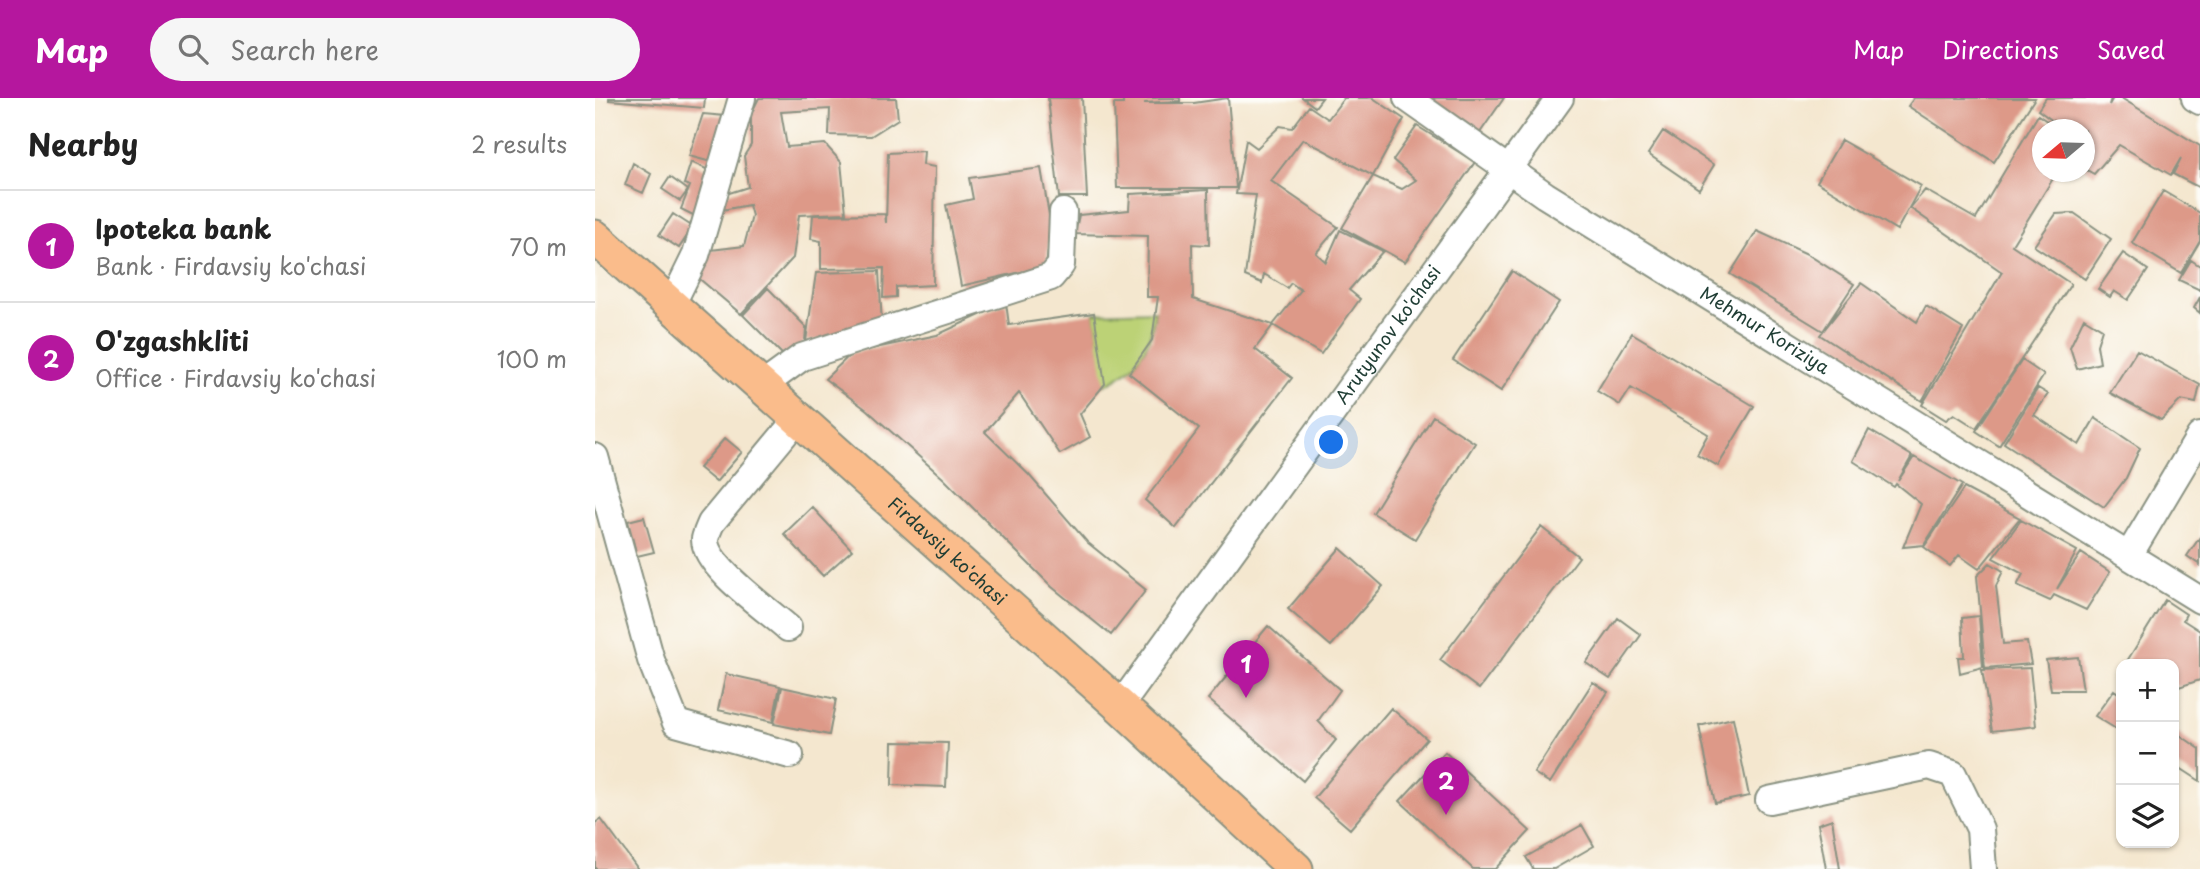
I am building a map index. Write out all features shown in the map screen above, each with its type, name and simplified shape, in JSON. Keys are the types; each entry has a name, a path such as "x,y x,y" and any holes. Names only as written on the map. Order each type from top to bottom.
{"main road":[{"name":"Firdavsiy ko'chasi","path":"596,240 1120,706 1296,869"}],"street":[{"path":"671,306 696,255 743,98"},
{"name":"Mehmur Koriziya","path":"1407,98 1507,170 2200,600"},
{"name":"Arutyunov ko'chasi","path":"1120,706 1560,98"},
{"path":"2195,98 2200,101"},
{"path":"762,386 802,357 1051,277 1061,265 1063,212"},
{"path":"788,628 719,569 707,548 705,538 711,523 798,418"},
{"path":"2129,555 2200,436"},
{"path":"595,457 651,660 676,723 790,755"},
{"path":"1769,800 1929,766 1953,774 1980,829 1983,869"}],"green space":[{"path":"1155,311 1150,337 1141,356 1126,372 1103,386 1094,313"}],"building":[{"path":"609,98 705,98 704,108"},
{"path":"759,98 896,98 898,119 871,136 829,135 830,109 781,112 787,147 825,144 841,162 846,213 799,215 793,258 741,314 695,275 711,250 744,246 752,216 749,205 722,210 720,196 748,187 744,156 751,145 751,114"},
{"path":"1048,98 1082,98 1087,197 1059,197"},
{"path":"1123,98 1180,98 1180,101 1144,103 1194,103 1228,98 1236,188 1117,188 1114,104 1123,104"},
{"path":"1303,98 1322,98 1315,107"},
{"path":"1344,98 1373,98 1404,119 1373,176 1303,139 1271,181 1338,227 1316,253 1326,262 1340,230 1383,251 1349,290 1360,299 1321,354 1273,325 1301,290 1291,283 1287,288 1264,274 1262,283 1245,276 1256,195 1236,194 1246,140 1257,148 1280,126 1292,128 1309,106 1328,119"},
{"path":"1422,98 1504,98 1477,137"},
{"path":"1914,98 2035,98 1994,162 1908,106"},
{"path":"2046,98 2111,98 2109,105 2113,98 2121,98 2200,146 2200,188 2173,174 2181,158 2171,175 2119,145 2095,173 2095,119 2050,119 2038,110"},
{"path":"703,114 725,116 711,162 689,156"},
{"path":"2032,125 2032,182 2051,182 2012,245 2071,284 1976,428 1954,414 1946,420 1922,405 2002,272 1910,208 1925,190 1976,219"},
{"path":"1417,126 1475,162 1405,262 1342,228 1373,176 1402,189 1416,180 1393,160"},
{"path":"1663,131 1714,165 1699,189 1648,154"},
{"path":"1841,140 1921,186 1897,230 1817,182"},
{"path":"924,151 923,165 935,167 933,285 896,287 896,297 883,298 884,268 821,269 821,241 811,239 813,215 885,214 886,223 888,153"},
{"path":"691,162 715,173 701,219 681,209 690,186 684,184"},
{"path":"633,163 651,174 643,193 625,185"},
{"path":"1041,168 1051,227 1046,266 961,286 946,205 973,199 969,178"},
{"path":"670,177 688,190 680,201 662,189"},
{"path":"1208,190 1209,245 1192,244 1193,299 1273,325 1255,349 1292,378 1176,528 1145,500 1199,429 1129,373 1152,340 1158,297 1147,297 1148,236 1075,234 1079,215 1129,210 1130,194"},
{"path":"2163,191 2200,213 2200,241 2181,273 2132,243"},
{"path":"2074,213 2111,239 2085,279 2034,246 2056,214"},
{"path":"673,214 693,227 679,248 659,235"},
{"path":"1757,231 1807,254 1854,284 1823,331 1730,274"},
{"path":"2123,253 2148,270 2128,300 2114,291 2110,297 2098,289"},
{"path":"2191,260 2200,266 2200,290 2179,280"},
{"path":"879,271 882,326 863,337 806,341 816,273"},
{"path":"1512,271 1559,302 1501,391 1453,360"},
{"path":"1861,283 1917,322 1926,306 1963,329 1922,401 1820,335"},
{"path":"768,288 806,327 805,341 788,360 743,315"},
{"path":"2200,297 2200,313 2194,308"},
{"path":"1006,303 1009,325 1094,313 1105,384 1080,414 1090,437 1060,454 1019,393 985,432 1029,475 1087,542 1146,590 1111,635 1052,587 944,479 867,410 825,379 852,353 937,335"},
{"path":"2084,318 2102,329 2097,345 2100,363 2077,369 2070,347"},
{"path":"1632,333 1754,406 1718,466 1697,454 1708,434 1631,388 1620,405 1597,391"},
{"path":"2137,350 2200,385 2196,403 2181,400 2161,420 2110,393"},
{"path":"2022,360 2044,375 1999,446 1976,431"},
{"path":"2038,388 2048,394 2034,415 2079,445 2095,418 2140,448 2126,478 2104,507 2004,443"},
{"path":"1433,416 1475,443 1415,539 1373,513"},
{"path":"1869,430 1912,456 1898,481 1914,457 1962,485 1924,545 1903,547 1921,504 1896,484 1894,487 1853,461"},
{"path":"725,438 742,452 716,482 699,468"},
{"path":"1964,488 2020,518 1979,569 1959,555 1950,566 1924,547"},
{"path":"812,507 852,550 823,576 784,534"},
{"path":"644,517 654,552 637,556 628,521"},
{"path":"2021,520 2077,551 2057,589 2081,553 2110,572 2086,610 2054,595 2050,601 2017,586 2023,574 1993,558"},
{"path":"1541,527 1579,557 1479,689 1440,660"},
{"path":"2200,537 2200,565 2187,556"},
{"path":"1340,548 1383,586 1331,646 1288,609"},
{"path":"1990,563 2003,571 1996,586 2003,644 2027,642 2031,664 1985,668 1977,576"},
{"path":"2165,600 2186,614 2183,620 2200,631 2200,680 2179,687 2179,659 2128,659"},
{"path":"1979,616 1983,667 1960,673 1958,657 1964,657 1962,618"},
{"path":"1618,618 1641,635 1610,679 1586,663"},
{"path":"1268,626 1340,690 1318,721 1336,740 1303,781 1208,699"},
{"path":"2078,657 2083,690 2051,690 2046,660"},
{"path":"2030,668 2036,726 1992,731 1982,670"},
{"path":"726,674 780,686 773,722 718,710"},
{"path":"1593,682 1608,692 1550,783 1534,773"},
{"path":"782,687 836,699 829,735 774,724"},
{"path":"2114,690 2116,691 2116,729 2095,716"},
{"path":"1391,708 1427,739 1350,829 1314,798"},
{"path":"1733,718 1749,796 1715,803 1699,726"},
{"path":"2179,734 2200,749 2200,781 2179,767"},
{"path":"893,742 948,743 946,787 892,785"},
{"path":"1445,752 1530,831 1495,869 1473,869 1400,801"},
{"path":"601,819 638,869 595,869 595,823"},
{"path":"1832,819 1840,869 1826,869 1818,824"},
{"path":"1582,825 1594,846 1554,869 1533,869 1526,857"}],"place":[{"name":"Ipoteka bank","path":"1246,698"},
{"name":"O'zgashkliti","path":"1446,815"}]}
